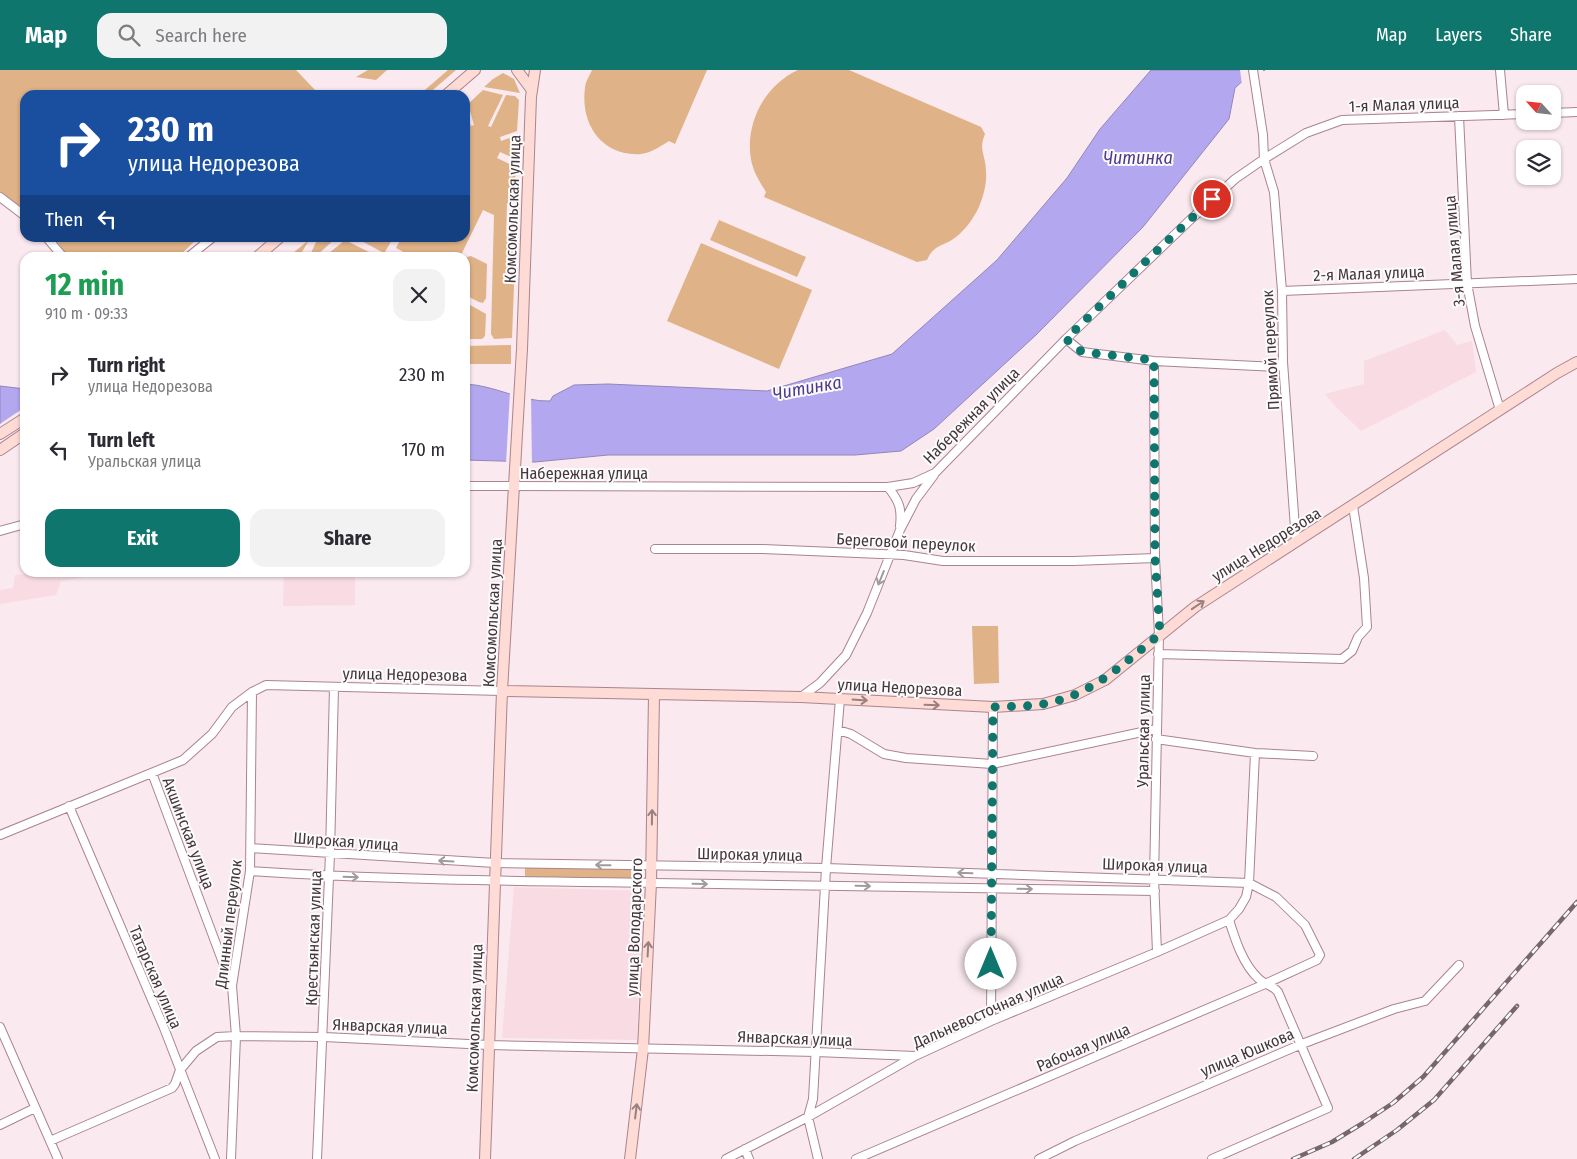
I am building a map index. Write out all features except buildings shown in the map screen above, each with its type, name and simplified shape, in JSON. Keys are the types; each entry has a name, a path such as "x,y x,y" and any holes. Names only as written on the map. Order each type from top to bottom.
{"main road":[{"path":"452,90 475,70"},
{"path":"517,70 531,89"},
{"name":"Комсомольская улица","path":"485,1159 502,691 522,349 531,89 535,70"},
{"path":"263,252 274,242"},
{"name":"улица Недорезова","path":"502,691 801,697 993,707 1043,704 1075,695 1105,680 1195,607 1577,362"},
{"path":"0,434 20,421"},
{"path":"0,450 20,437"},
{"name":"улица Володарского","path":"630,1159 643,1049 651,883 654,695"}],"street":[{"name":"Прямой переулок","path":"1253,70 1261,122 1264,159 1273,187 1282,291 1284,362 1296,542"},
{"path":"1500,70 1504,115"},
{"path":"1561,113 1577,112"},
{"name":"1-я Малая улица","path":"1264,159 1306,133 1342,120 1516,114"},
{"name":"3-я Малая улица","path":"1459,116 1466,283 1475,326 1500,410"},
{"name":"Набережная улица","path":"470,486 888,487 913,483 935,473 1066,339 1190,220 1236,179 1264,159"},
{"path":"0,197 20,212"},
{"path":"50,242 59,252"},
{"path":"194,252 207,242"},
{"name":"2-я Малая улица","path":"1282,291 1577,279"},
{"path":"1066,339 1082,352 1154,360 1276,367 1284,362"},
{"name":"Уральская улица","path":"1154,360 1155,558 1160,634 1156,729 1154,879 1157,952"},
{"path":"801,697 820,683 846,655 867,613 900,530 916,499 935,473"},
{"path":"888,487 896,497 902,512 900,530"},
{"path":"1158,654 1342,659 1352,651 1358,637 1367,627 1364,578 1353,506"},
{"path":"0,531 20,525"},
{"name":"Береговой переулок","path":"656,549 754,549 922,557 943,560 1074,561 1155,558"},
{"name":"улица Недорезова","path":"0,835 182,760 212,734 232,707 252,692 266,685 502,691"},
{"name":"Крестьянская улица","path":"317,1159 324,1037 334,687"},
{"name":"Длинный переулок","path":"231,1159 236,1036 232,986 250,871 252,692"},
{"path":"818,1159 808,1117 813,1099 826,868 840,699"},
{"path":"991,1021 993,707"},
{"path":"838,730 851,734 884,754 906,758 992,764 1156,729"},
{"path":"1156,739 1255,753 1313,756"},
{"name":"Дальневосточная улица","path":"726,1159 808,1117 915,1056 991,1021 1229,920 1239,909 1246,897 1249,882 1255,753"},
{"name":"Акшинская улица","path":"152,773 232,986"},
{"name":"Татарская улица","path":"69,806 180,1070 215,1159"},
{"name":"Широкая улица","path":"251,848 495,863 826,868 1249,882"},
{"name":"Широкая улица","path":"250,871 494,882 991,888 1154,892"},
{"name":"Рабочая улица","path":"856,1159 1265,984 1319,958 1320,955 1305,925 1276,898 1249,882"},
{"path":"1212,1159 1328,1108 1278,992 1258,979 1248,965 1229,920"},
{"name":"улица Юшкова","path":"1039,1159 1075,1141 1302,1044 1394,1009 1425,1001 1459,965"},
{"path":"0,1027 58,1159"},
{"name":"Январская улица","path":"50,1141 172,1088 180,1070 196,1050 217,1037 324,1037 643,1049 915,1056"},
{"path":"0,1125 35,1108"},
{"path":"745,1149 749,1159"}],"shaded area":[{"path":"0,70 296,70 315,90 20,90 20,208 0,193"},
{"path":"368,70 387,70 376,80 356,77"},
{"path":"448,70 456,70 433,90 425,90"},
{"path":"592,70 707,70 675,144 669,141 652,151 641,154 627,154 605,144 596,136 590,125 584,101 585,86"},
{"path":"798,70 849,70 981,127 985,134 982,144 986,166 985,186 978,209 963,231 936,248 927,260 917,262 764,197 766,192 752,164 750,136 753,122 758,109 775,86"},
{"path":"503,73 514,79 520,93 484,87"},
{"path":"483,90 503,95 488,126 491,127 506,95 515,96 519,100 517,131 500,137 501,141 517,135 516,159 500,152 497,158 516,167 511,203 507,204 506,236 510,237 515,259 512,338 494,339 491,334 494,215 483,210 470,237 470,123 471,126 474,125 470,111 470,102"},
{"path":"719,220 806,257 797,277 710,240"},
{"path":"57,242 194,242 183,252 65,252"},
{"path":"307,242 308,242 302,252 294,252"},
{"path":"316,242 332,242 321,252 311,252"},
{"path":"343,242 349,242 369,252 330,252"},
{"path":"363,242 391,242 385,252"},
{"path":"399,242 467,242 462,252 404,252 396,248"},
{"path":"701,243 812,290 779,369 667,321"},
{"path":"470,256 487,264 486,298 483,303 470,298"},
{"path":"470,305 486,314 485,336 482,339 470,339"},
{"path":"1445,330 1457,345 1472,341 1476,372 1361,431 1325,394 1364,384 1364,361"},
{"path":"511,345 511,364 470,364 470,346"},
{"path":"20,574 20,577 85,577 61,581 56,595 0,604 0,590 13,588 15,575"},
{"path":"284,577 355,577 355,605 283,606"},
{"path":"972,626 998,626 999,683 974,684"},
{"path":"525,866 631,868 631,882 525,880"},
{"path":"514,887 643,891 637,1040 502,1038"}],"water":[{"name":"Читинка","path":"1151,70 1265,70 1247,77 1235,88 1229,119 1143,227 1036,335 934,429 901,451 855,455 608,455 535,462 470,460 470,384 539,401 550,401 553,396 574,385 608,384 767,391 892,354 997,260 1067,178 1100,129"},
{"path":"0,386 20,388 20,445 0,438"}],"pier":[{"path":"1240,70 1263,70 1264,73 1249,79 1242,85"},
{"path":"510,391 531,397 532,465 506,464"},
{"path":"20,410 20,448 0,441 0,424"}],"railway":[{"path":"1293,1159 1332,1142 1363,1123 1393,1103 1423,1077 1577,902"},
{"path":"1354,1159 1397,1130 1434,1100 1517,1006"}],"route":[{"path":"991,964 993,707 1043,704 1075,695 1105,680 1160,634 1155,558 1154,360 1082,352 1066,339 1212,199"}]}
